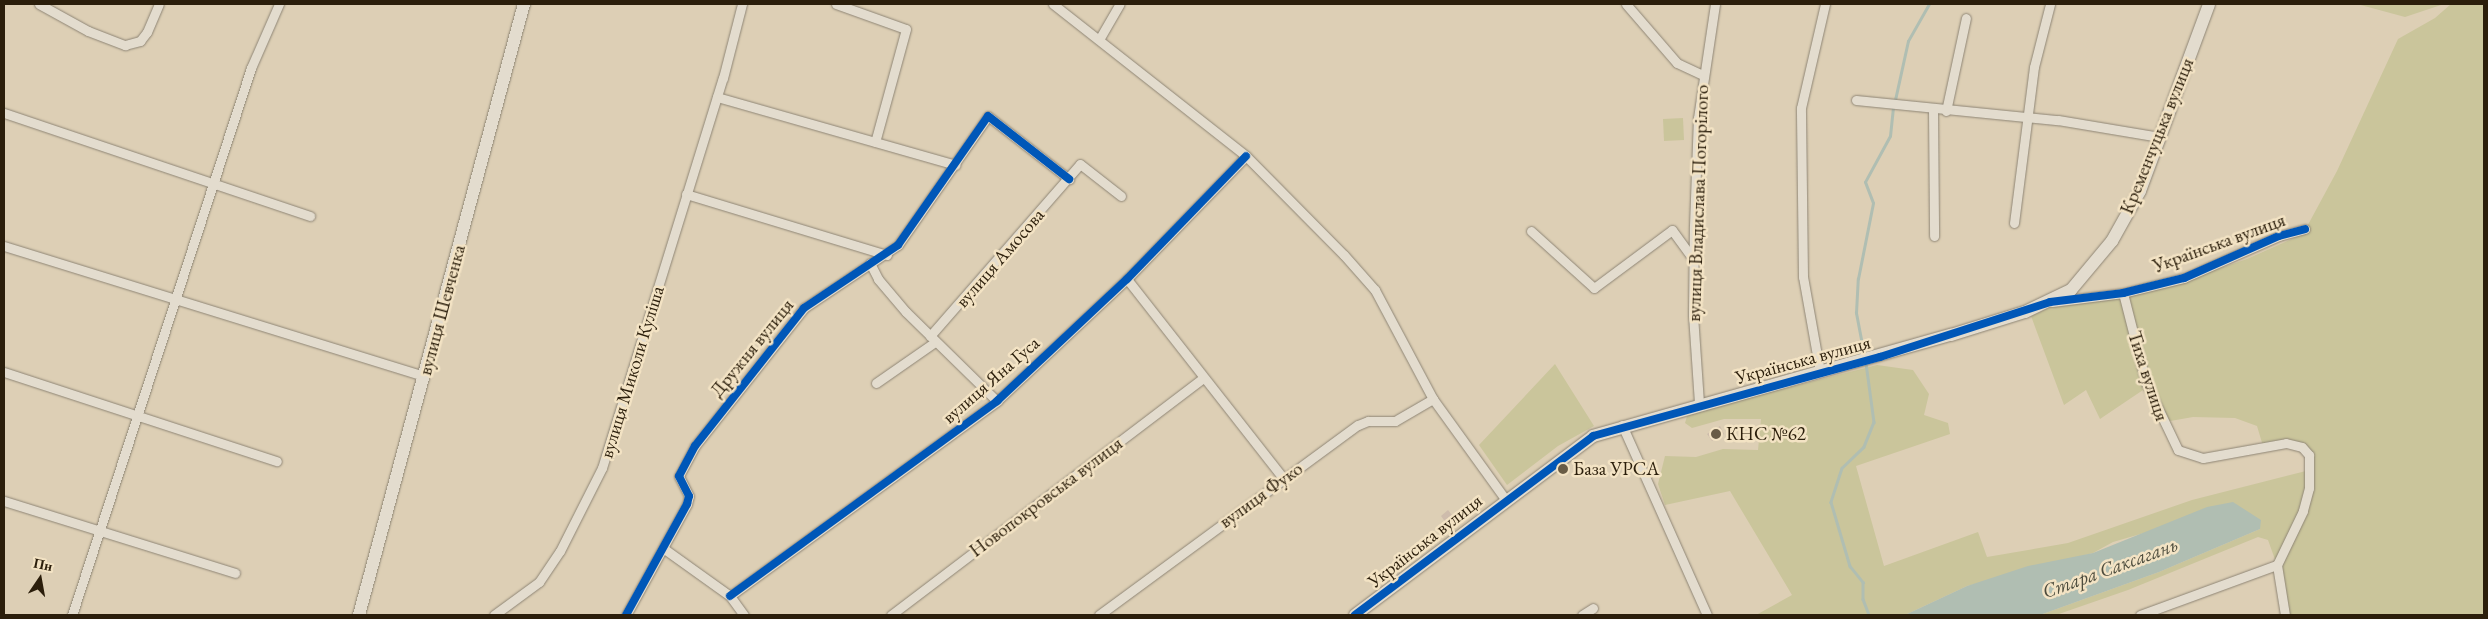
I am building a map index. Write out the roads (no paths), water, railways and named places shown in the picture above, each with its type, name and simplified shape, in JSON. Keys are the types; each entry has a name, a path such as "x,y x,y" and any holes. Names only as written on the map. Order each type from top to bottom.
{"street":[{"path":"39,4 88,32 126,45 140,41 148,32 159,4"},
{"path":"72,615 139,416 212,183 251,68 279,4"},
{"name":"вулиця Шевченка","path":"359,615 524,4"},
{"name":"вулиця Миколи Куліша","path":"494,615 538,582 592,490 614,435 717,97 742,4"},
{"path":"836,4 906,29 875,142"},
{"path":"1053,4 1100,38 1246,156 1375,290 1433,399 1505,499"},
{"path":"1100,38 1120,4"},
{"path":"1626,4 1666,52 1703,75"},
{"name":"вулиця Владислава Погорілого","path":"1699,404 1693,259 1703,75 1715,4"},
{"path":"1820,372 1803,277 1801,108 1824,4"},
{"path":"2014,223 2029,119 2034,67 2050,4"},
{"name":"Кременчуцька вулиця","path":"2050,302 2086,275 2112,241 2140,191 2209,4"},
{"path":"1946,111 1966,18"},
{"path":"717,97 955,165"},
{"path":"1856,100 1933,110 2029,119 2160,137"},
{"path":"1933,110 1934,236"},
{"path":"4,113 310,216"},
{"name":"Дружня вулиця","path":"626,615 689,496 679,476 680,468 700,438 804,308 870,263 887,255 955,165 988,116 1069,179"},
{"name":"вулиця Яна Гуса","path":"730,596 997,401 1127,279 1246,156"},
{"name":"вулиця Амосова","path":"876,383 933,339 1080,164 1121,196"},
{"path":"686,194 887,255"},
{"path":"1531,231 1594,288 1672,230 1693,259"},
{"name":"Українська вулиця","path":"1355,615 1577,444 1622,425 1880,357 2050,302 2123,293 2184,278 2279,236 2304,230"},
{"path":"4,246 424,376"},
{"path":"870,263 878,279 933,339 997,401"},
{"path":"1127,279 1167,326 1202,379 1283,478"},
{"name":"Тиха вулиця","path":"2123,293 2146,382 2178,450 2203,458 2286,443 2302,447 2309,455 2309,488 2303,511 2277,565"},
{"path":"4,372 277,461"},
{"name":"Новопокровська вулиця","path":"891,615 1202,379"},
{"name":"вулиця Фуко","path":"1099,615 1283,478 1363,422 1395,421 1433,399"},
{"path":"1622,425 1707,615"},
{"path":"4,502 100,534 235,573"},
{"path":"662,548 730,596 744,615"},
{"path":"2140,615 2277,565 2285,615"},
{"path":"1582,615 1593,608"}],"water":[{"name":"Стара Саксагань","path":"2233,502 2261,520 2260,529 2159,572 2040,615 1905,615 1967,586 2028,566 2093,553 2207,507"}],"waterway":[{"path":"1895,100 1908,41 1929,4"},
{"path":"1864,355 1856,313 1858,279 1873,203 1865,182 1890,136 1893,109"},
{"path":"1866,363 1874,422 1864,447 1842,468 1831,502 1850,566 1863,582 1863,599 1869,615"}],"place":[{"name":"КНС №62","path":"1716,434"},
{"name":"База УРСА","path":"1563,469"}]}
